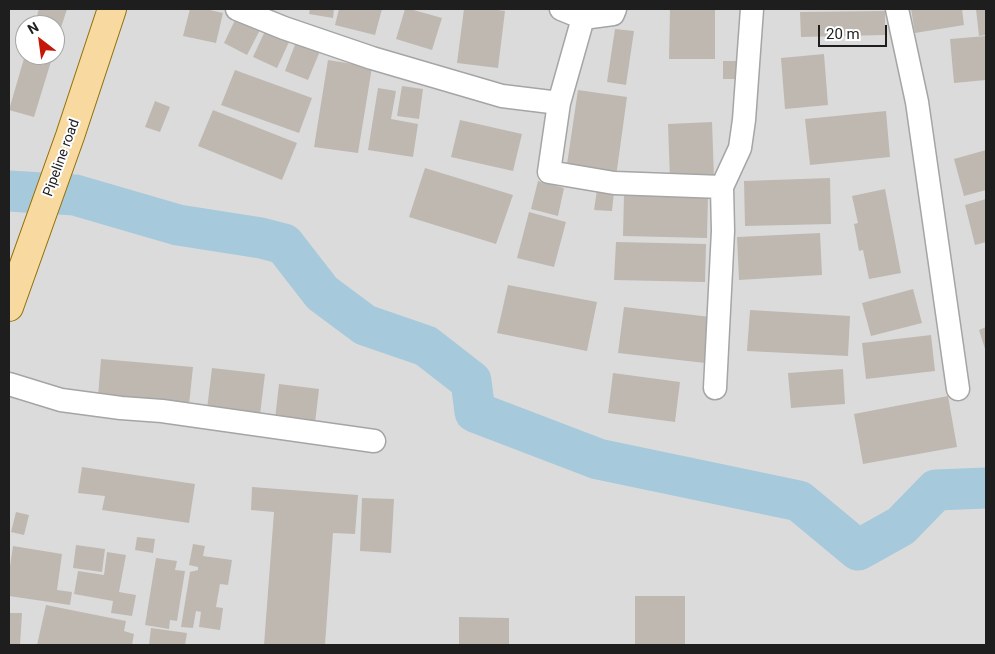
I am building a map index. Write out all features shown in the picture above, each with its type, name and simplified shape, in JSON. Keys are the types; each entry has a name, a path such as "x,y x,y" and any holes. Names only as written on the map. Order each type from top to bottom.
{"main road":[{"name":"Pipeline road","path":"9,307 70,136 112,9"}],"street":[{"path":"237,9 284,28 363,55 502,96 559,103"},
{"path":"561,9 583,18 613,14 615,9"},
{"path":"715,388 723,231 722,187 740,148 752,9"},
{"path":"897,9 917,102 958,388"},
{"path":"583,18 559,103 548,172 614,182 722,187"},
{"path":"9,384 61,400 162,411 374,441"}],"shaded area":[{"path":"9,9 986,9 986,645 9,645"}],"building":[{"path":"39,9 67,9 65,15 37,15"},
{"path":"190,9 205,9 223,13 216,43 183,36"},
{"path":"310,9 334,9 333,18 309,14"},
{"path":"339,9 382,9 375,35 335,25"},
{"path":"405,9 442,18 432,50 396,39"},
{"path":"464,9 505,11 498,68 457,63"},
{"path":"670,9 715,9 715,59 669,59"},
{"path":"911,9 962,9 964,25 915,33"},
{"path":"976,9 986,9 986,35 979,36"},
{"path":"885,11 885,35 801,37 800,12"},
{"path":"236,18 260,30 247,55 224,43"},
{"path":"615,29 634,31 626,85 607,82"},
{"path":"265,31 289,42 277,68 253,57"},
{"path":"986,36 986,80 954,83 950,39"},
{"path":"296,42 320,51 308,80 285,71"},
{"path":"824,54 828,105 785,109 781,58"},
{"path":"328,60 372,67 358,153 314,147"},
{"path":"723,61 740,61 740,79 723,79"},
{"path":"22,65 50,65 34,117 9,110"},
{"path":"235,70 312,98 299,133 221,105"},
{"path":"402,86 423,89 419,119 397,116"},
{"path":"378,88 396,91 391,119 418,124 413,157 368,150"},
{"path":"578,90 627,97 616,177 566,171"},
{"path":"155,101 170,107 160,132 145,127"},
{"path":"213,110 297,143 282,180 198,146"},
{"path":"886,111 890,157 810,165 805,119"},
{"path":"460,120 522,134 513,171 451,157"},
{"path":"712,122 714,177 670,179 668,124"},
{"path":"986,150 986,190 964,196 954,159"},
{"path":"425,168 513,195 496,244 409,217"},
{"path":"830,178 831,224 745,226 744,181"},
{"path":"538,181 564,188 558,216 531,209"},
{"path":"885,189 901,273 869,279 863,250 859,251 854,224 858,223 852,196"},
{"path":"597,190 614,191 612,211 594,210"},
{"path":"624,194 708,196 707,238 623,236"},
{"path":"986,199 986,242 975,245 965,205"},
{"path":"529,212 566,222 554,267 517,258"},
{"path":"820,233 822,275 739,280 737,237"},
{"path":"616,242 706,244 705,282 614,280"},
{"path":"508,285 597,302 587,351 497,333"},
{"path":"913,289 922,323 871,336 862,303"},
{"path":"624,307 711,317 705,363 618,353"},
{"path":"750,310 850,316 848,356 747,351"},
{"path":"986,327 986,352 979,330"},
{"path":"931,335 935,371 866,379 862,343"},
{"path":"101,359 193,367 189,405 98,397"},
{"path":"212,368 265,374 260,415 207,409"},
{"path":"843,369 845,404 791,408 788,373"},
{"path":"613,373 680,382 675,422 608,413"},
{"path":"279,384 319,389 315,423 275,419"},
{"path":"948,396 957,447 863,464 854,414"},
{"path":"82,467 195,484 189,523 102,510 105,496 78,493"},
{"path":"252,487 358,495 355,534 333,533 325,645 264,645 274,512 251,510"},
{"path":"362,498 394,499 391,553 360,551"},
{"path":"16,512 29,515 24,535 11,532"},
{"path":"137,537 155,539 153,553 135,550"},
{"path":"193,544 205,546 203,556 232,560 228,585 220,584 216,607 223,608 220,630 199,627 201,612 196,611 193,628 181,627 190,572 198,570 198,567 189,565"},
{"path":"76,545 105,549 102,572 73,568"},
{"path":"13,546 62,554 57,590 72,592 70,605 9,596 9,573"},
{"path":"107,552 126,555 119,592 136,595 132,616 111,613 113,601 74,594 78,571 104,575"},
{"path":"156,558 177,561 175,570 185,571 177,621 170,620 169,629 145,625"},
{"path":"635,596 685,596 685,645 635,645"},
{"path":"46,605 126,621 124,631 134,634 132,645 37,645"},
{"path":"9,613 22,613 20,645 9,645"},
{"path":"459,617 509,618 509,645 459,645"},
{"path":"151,628 187,633 185,645 149,645"}],"waterway":[{"path":"9,191 75,195 178,225 261,238 284,244 322,293 365,325 426,346 471,381 475,412 598,459 799,501 858,550 901,526 936,490 986,488"}]}
